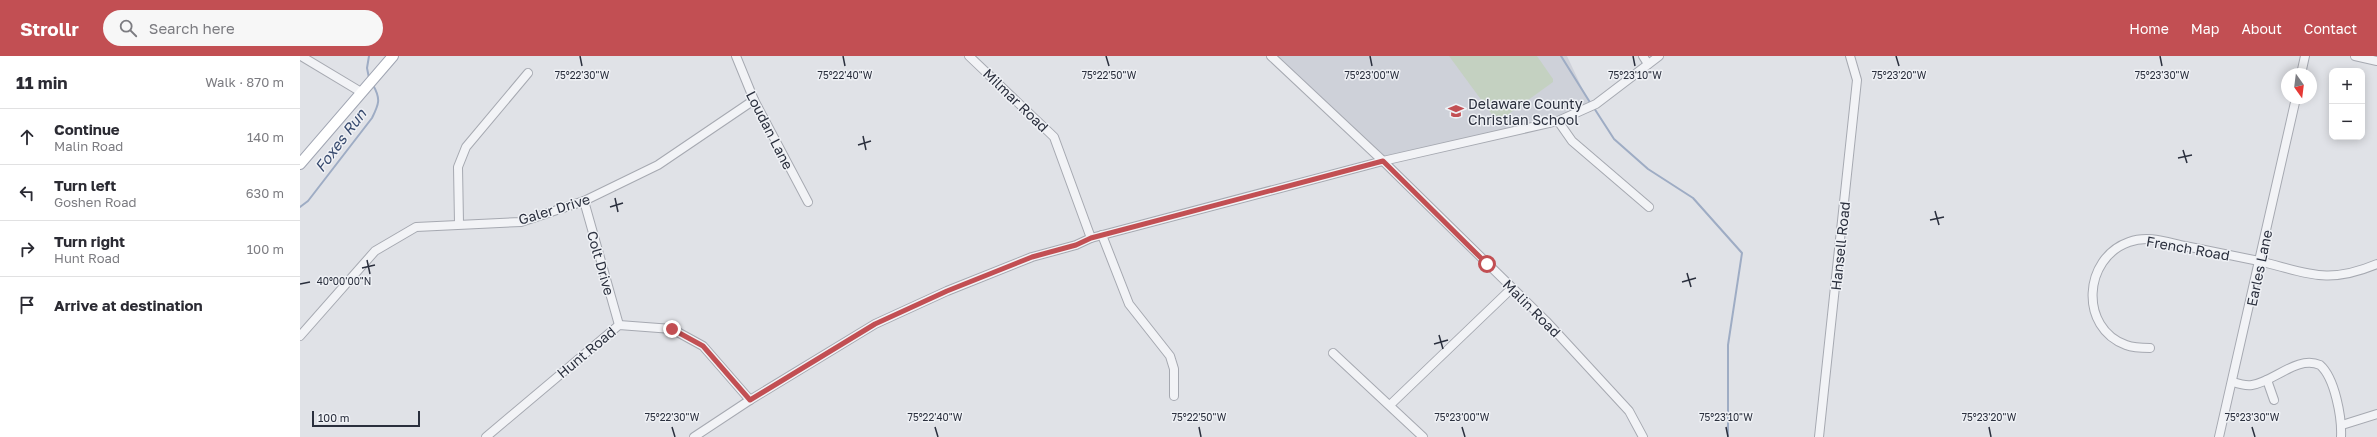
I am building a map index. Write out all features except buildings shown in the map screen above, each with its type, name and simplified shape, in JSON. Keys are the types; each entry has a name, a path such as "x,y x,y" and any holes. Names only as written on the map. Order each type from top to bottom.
{"main road":[{"path":"300,164 393,56"}],"street":[{"path":"300,56 361,92"},
{"name":"Loudan Lane","path":"736,56 754,100 808,202"},
{"name":"Milmar Road","path":"969,56 1054,137 1091,238"},
{"name":"Malin Road","path":"1271,56 1383,161 1511,289 1546,321 1629,411 1643,437"},
{"path":"1643,56 1648,64"},
{"path":"694,437 750,400 875,324 947,291 1032,257 1076,245 1091,238 1383,161 1558,122 1594,106 1659,56"},
{"name":"Hansell Road","path":"1819,437 1857,80 1850,56"},
{"path":"2303,68 2305,56"},
{"path":"2355,56 2377,61"},
{"path":"459,223 458,167 466,147 528,73"},
{"name":"Galer Drive","path":"300,336 375,251 416,227 459,223 521,222 584,201 658,165 754,100"},
{"name":"Earles Lane","path":"2220,437 2295,104"},
{"path":"1558,122 1572,141 1649,207"},
{"name":"Colt Drive","path":"584,201 619,325"},
{"path":"1102,235 1129,304 1170,356 1174,369 1174,396"},
{"name":"French Road","path":"2150,348 2134,348 2116,340 2096,318 2092,301 2094,280 2101,263 2111,253 2127,242 2148,238 2260,262 2311,276 2359,272 2377,264"},
{"path":"1390,405 1511,289"},
{"name":"Hunt Road","path":"486,437 619,325 672,329 703,346 750,400"},
{"path":"1333,353 1423,437"},
{"path":"2233,382 2250,386 2299,365 2312,363 2320,365 2327,376 2339,406 2342,437"},
{"path":"2267,380 2274,400"},
{"path":"2342,425 2377,414"}],"shaded area":[{"name":"Delaware County Christian School","path":"1271,56 1567,56 1591,107 1576,115 1383,161"}],"green space":[{"path":"1449,56 1537,56 1553,79 1553,82 1499,121 1496,120"}],"waterway":[{"name":"Foxes Run","path":"369,56 367,68 369,78"},
{"path":"1561,56 1591,104"},
{"name":"Foxes Run","path":"300,207 308,201 372,118 378,102 377,94 373,85"},
{"path":"1594,108 1614,139 1648,169 1693,198 1742,253 1728,345 1728,437"}],"place":[{"name":"Delaware County Christian School","path":"1456,111"}],"route":[{"path":"672,329 703,346 750,400 859,332 947,291 1032,257 1076,245 1091,238 1383,161 1487,264"}]}
